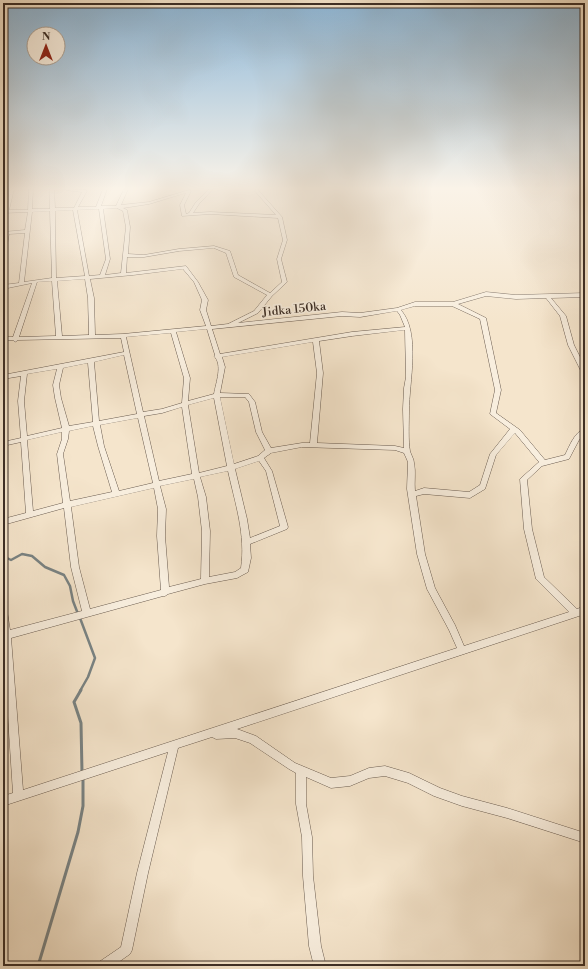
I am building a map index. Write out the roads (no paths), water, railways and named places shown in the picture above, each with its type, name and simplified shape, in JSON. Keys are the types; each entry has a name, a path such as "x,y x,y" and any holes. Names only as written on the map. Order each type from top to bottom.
{"street":[{"path":"3,256 5,234"},
{"path":"22,284 28,234"},
{"path":"53,234 54,279 59,338"},
{"path":"80,234 91,298 92,337"},
{"path":"102,275 108,259 104,234"},
{"path":"123,274 127,234"},
{"path":"227,326 256,312 270,295 285,282 279,259 285,240 284,234"},
{"path":"125,255 144,256 179,250 214,247 228,252 236,276 270,295"},
{"path":"3,287 35,281 123,274 184,267 196,282 206,300 203,310 207,328 222,367 217,395 231,468 236,484 236,493 244,520 247,561 245,570 237,575 165,592 5,635"},
{"path":"15,340 35,281"},
{"name":"Jidka 150ka","path":"5,340 123,336 342,314 360,315 398,309 415,304 454,304 486,294 513,297 585,295"},
{"path":"547,296 563,316 571,345 585,373"},
{"path":"454,304 483,318 498,390 493,414 518,432 544,463"},
{"path":"398,309 403,315 408,328 410,372 407,388 407,451 411,462 412,494 421,554 431,588 462,650"},
{"path":"217,356 352,334 408,328"},
{"path":"173,331 186,378 185,405 196,475 202,497 206,531 205,582"},
{"path":"123,336 155,484 162,509 161,536 165,592"},
{"path":"3,346 5,340"},
{"path":"313,446 320,373 316,340"},
{"path":"3,377 127,353"},
{"path":"91,361 96,423 101,446 116,493"},
{"path":"61,366 56,385 66,429 65,439 60,454 66,505 72,532 75,567 87,614"},
{"path":"24,373 21,401 30,514"},
{"path":"3,444 66,429 141,416 217,395 247,395 252,402 259,432 269,451"},
{"path":"412,494 424,491 470,495 483,487 493,454 514,429"},
{"path":"581,611 540,579 528,529 523,479 540,464 567,457 576,438 585,430"},
{"path":"3,522 116,493 231,468 260,458 269,451 302,446 313,446 395,448 407,451"},
{"path":"246,543 284,527 270,471 260,458"},
{"path":"3,611 18,796"},
{"path":"3,800 581,611"},
{"path":"206,734 235,733 253,739 292,766 331,784 350,781 369,773 385,771 409,778 438,792 462,801 507,813 585,838"},
{"path":"103,966 126,950 141,874 158,813 174,745"},
{"path":"301,771 301,804 307,837 308,876 315,946 320,966"}],"waterway":[{"path":"3,556 11,560 22,554 32,556 45,567 64,575 70,586 73,601 78,614"},
{"path":"80,618 95,658 88,677 80,691"},
{"path":"81,690 74,702 81,723 82,772"},
{"path":"38,966 78,832 83,806 83,779"}]}
